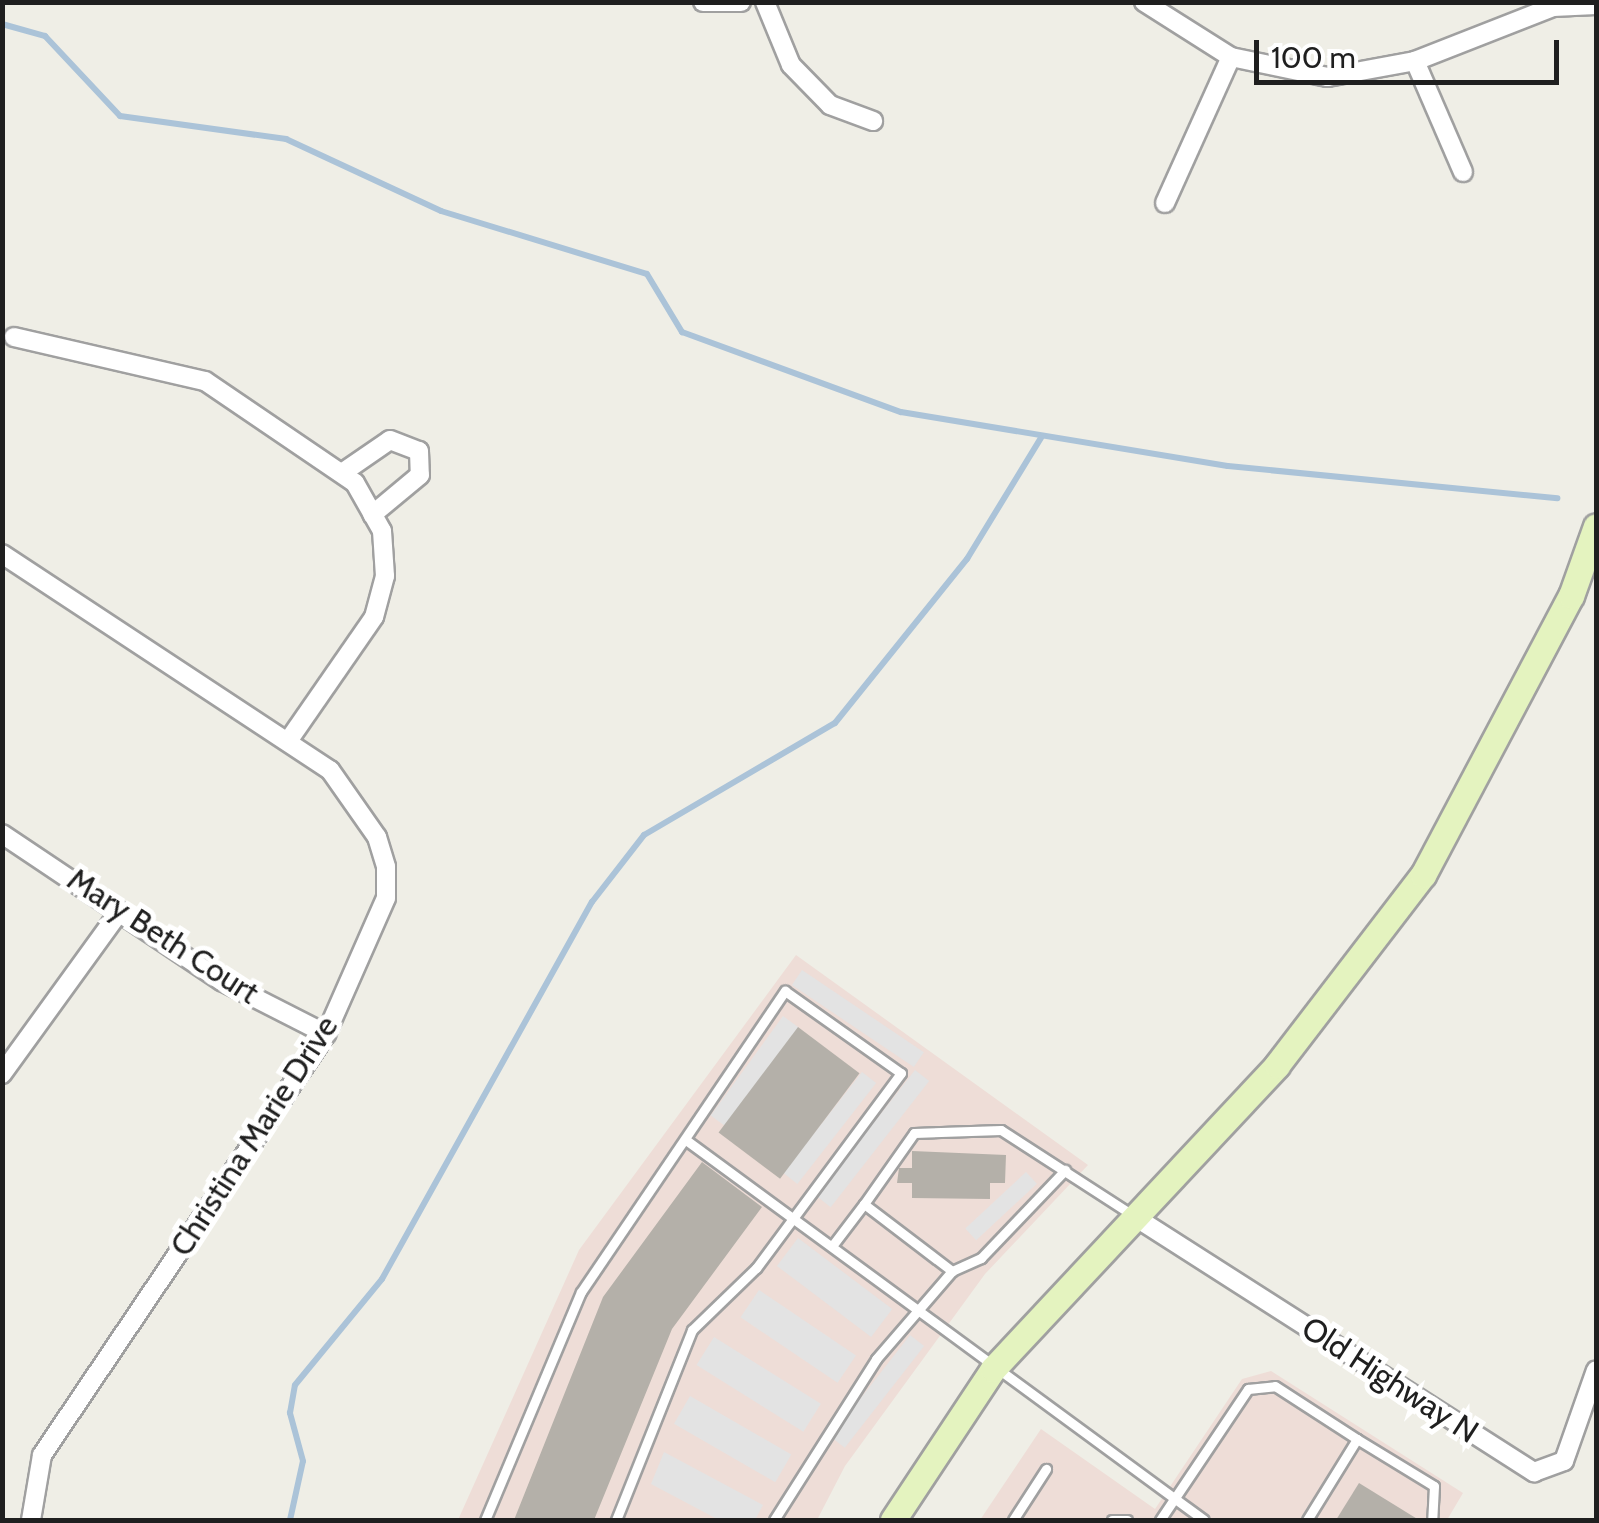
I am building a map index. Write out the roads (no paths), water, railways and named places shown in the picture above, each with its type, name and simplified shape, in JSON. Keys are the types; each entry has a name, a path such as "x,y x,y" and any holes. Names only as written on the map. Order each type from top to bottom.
{"main road":[{"path":"892,1520 993,1369 1278,1066 1422,875 1571,596 1596,526"}],"street":[{"path":"703,2 741,2"},
{"path":"764,2 791,64 830,105 873,120"},
{"path":"1144,2 1231,57 1328,77 1415,61 1513,10 1596,5"},
{"path":"1166,204 1231,57"},
{"path":"1415,61 1463,172"},
{"path":"14,337 205,381 342,473 372,515 385,576 374,617 288,741"},
{"path":"342,473 390,440 418,451 420,475 372,515"},
{"name":"Christina Marie Drive","path":"2,554 330,770 378,837 386,867 386,898 326,1034 42,1455 31,1520"},
{"name":"Mary Beth Court","path":"2,834 222,981 326,1034"},
{"path":"2,1074 120,911"},
{"name":"Old Highway N","path":"1136,1217 1534,1472 1564,1461 1596,1370"}],"lane":[{"path":"485,1520 581,1292 785,990 901,1073 795,1215 692,1330 616,1520"},
{"path":"832,1246 914,1134 1001,1130 1136,1217"},
{"path":"686,1140 795,1215 916,1314 1204,1520"},
{"path":"774,1520 811,1453 952,1270 981,1258 1065,1170"},
{"path":"864,1204 952,1270"},
{"path":"1160,1520 1248,1389 1276,1386 1434,1486 1432,1520"},
{"path":"1307,1520 1357,1439"},
{"path":"1013,1520 1046,1469"},
{"path":"1112,1520 1127,1520"}],"waterway":[{"path":"2,24 45,36 120,116 286,139 441,211 647,274 682,332 901,412 1228,466 1557,498"},
{"path":"290,1520 303,1461 290,1413 295,1385 382,1279 592,902 644,835 835,723 967,559 1042,436"}]}
